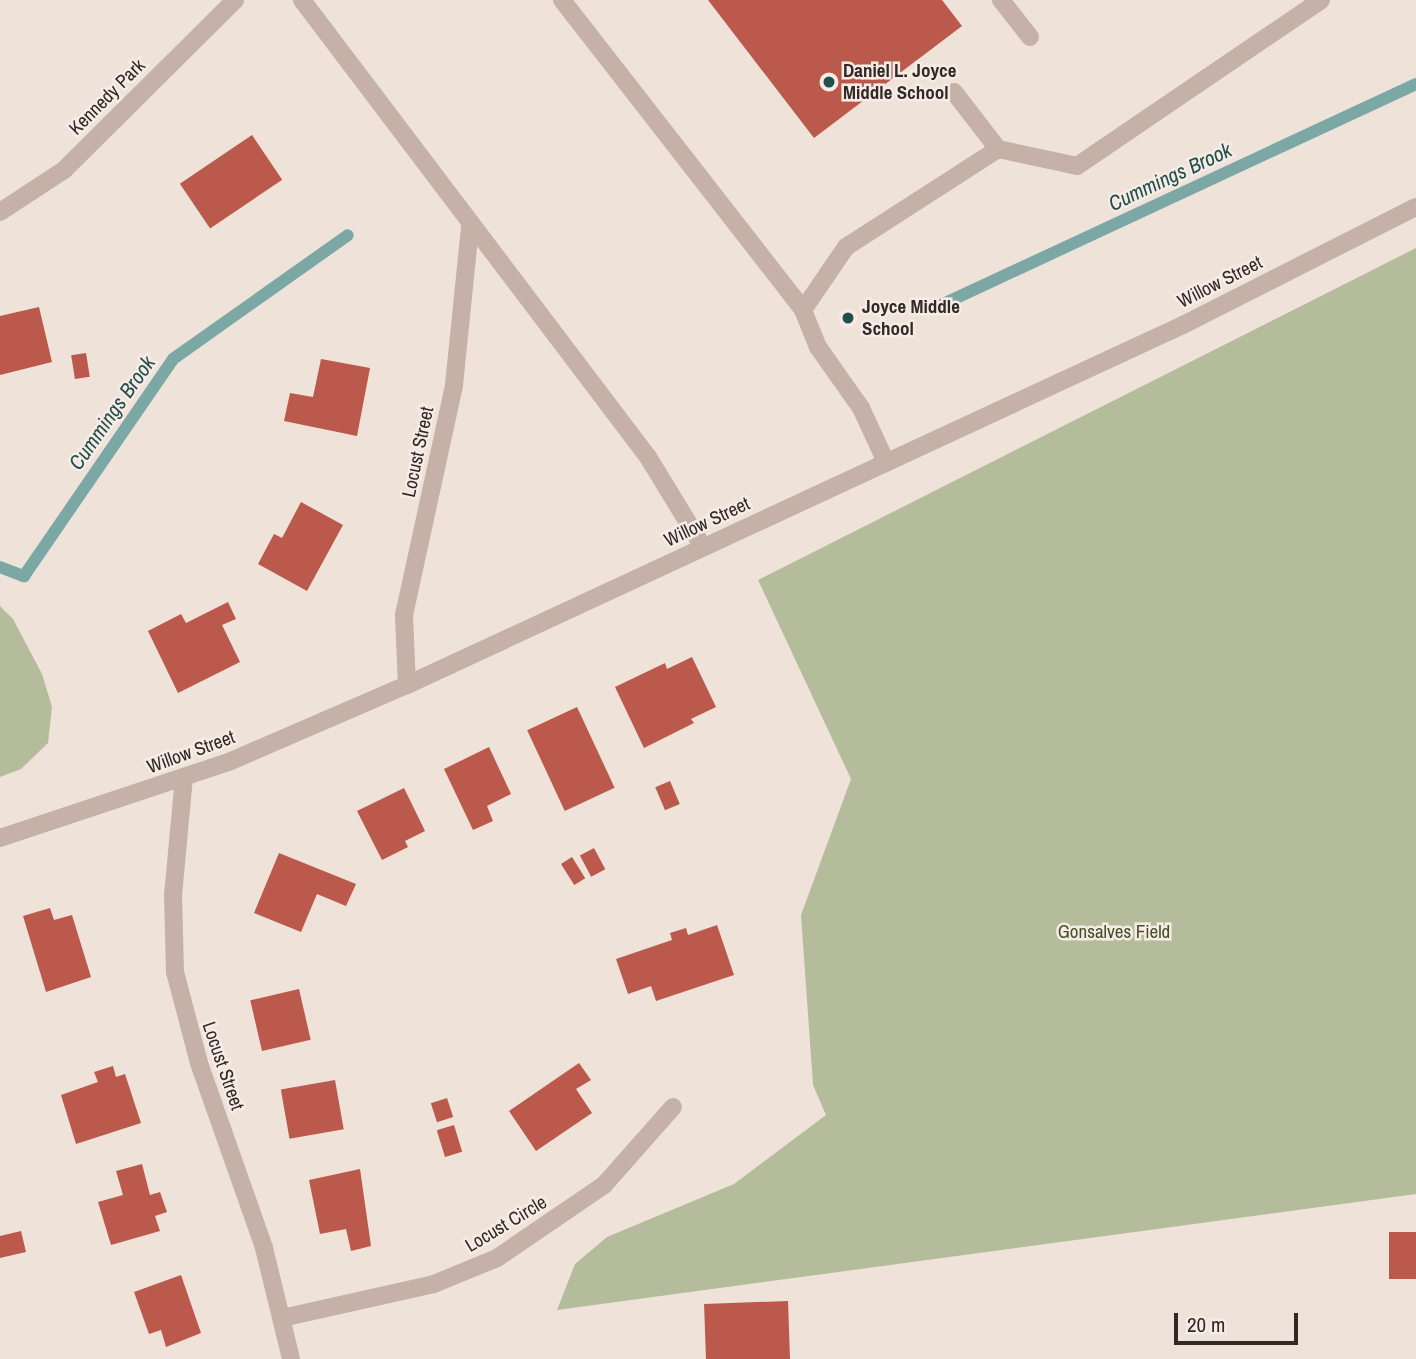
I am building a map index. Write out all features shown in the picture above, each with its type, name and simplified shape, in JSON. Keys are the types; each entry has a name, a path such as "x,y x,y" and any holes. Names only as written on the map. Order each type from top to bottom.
{"street":[{"name":"Kennedy Park","path":"0,212 64,170 235,0"},
{"path":"302,0 470,227 648,457 703,547"},
{"path":"562,0 803,310 818,347 861,408 886,462"},
{"path":"1002,0 1030,37"},
{"path":"954,92 998,149 1077,166 1321,0"},
{"path":"803,310 846,247 998,149"},
{"name":"Willow Street","path":"0,838 184,777 407,685 1182,325 1416,207"},
{"name":"Locust Street","path":"407,685 404,615 454,385 470,227"},
{"name":"Locust Street","path":"184,777 173,895 175,972 199,1063 252,1209 291,1359"},
{"name":"Locust Circle","path":"282,1318 435,1283 497,1258 604,1185 673,1107"}],"green space":[{"name":"Gonsalves Field","path":"1416,248 1416,1194 557,1310 575,1264 607,1237 734,1184 826,1115 813,1085 801,915 851,779 758,580"},
{"path":"0,606 13,619 42,674 52,707 48,743 21,769 0,777"}],"building":[{"name":"Daniel L. Joyce Middle School","path":"708,0 942,0 962,26 814,138"},
{"path":"252,135 282,180 210,228 180,184"},
{"path":"39,307 52,362 0,375 0,316"},
{"path":"86,353 90,377 75,379 71,355"},
{"path":"321,359 370,368 357,436 284,421 290,393 313,397"},
{"path":"301,502 343,525 307,591 258,564 274,534 282,538"},
{"path":"228,602 236,619 222,625 240,662 178,693 148,631 181,614 186,623"},
{"path":"692,657 716,707 691,719 694,723 644,748 615,687 665,663 667,669"},
{"path":"577,707 615,788 565,811 527,730"},
{"path":"489,747 511,794 487,806 493,821 473,830 444,769"},
{"path":"670,781 680,804 665,810 655,787"},
{"path":"404,788 425,831 405,841 408,847 382,860 357,811"},
{"path":"594,848 605,869 591,877 580,856"},
{"path":"279,853 356,884 346,906 317,894 301,932 254,913"},
{"path":"572,857 585,878 574,885 561,864"},
{"path":"50,908 54,920 72,915 91,977 46,992 23,916"},
{"path":"717,925 734,975 656,1001 651,986 628,994 616,959 672,940 670,933 686,928 688,935"},
{"path":"299,989 311,1040 262,1051 250,1000"},
{"path":"579,1063 591,1080 576,1089 592,1113 536,1151 509,1111"},
{"path":"113,1066 116,1077 125,1074 141,1123 76,1144 61,1095 98,1082 94,1072"},
{"path":"335,1080 344,1129 290,1139 281,1090"},
{"path":"447,1098 453,1117 437,1122 431,1103"},
{"path":"454,1125 462,1152 445,1157 437,1130"},
{"path":"142,1164 150,1195 160,1192 167,1212 155,1216 160,1231 111,1245 98,1202 123,1195 116,1171"},
{"path":"360,1169 371,1246 351,1251 346,1229 320,1234 309,1180"},
{"path":"21,1231 26,1252 0,1258 0,1236"},
{"path":"1389,1232 1416,1232 1416,1279 1389,1279"},
{"path":"181,1275 201,1333 166,1347 161,1330 149,1334 134,1292"},
{"path":"788,1301 790,1359 706,1359 704,1304"}],"waterway":[{"name":"Cummings Brook","path":"941,305 1416,84"},
{"name":"Cummings Brook","path":"0,567 24,576 173,359 348,235"}],"place":[{"name":"Daniel L. Joyce Middle School","path":"829,82"},
{"name":"Joyce Middle School","path":"848,318"}]}
